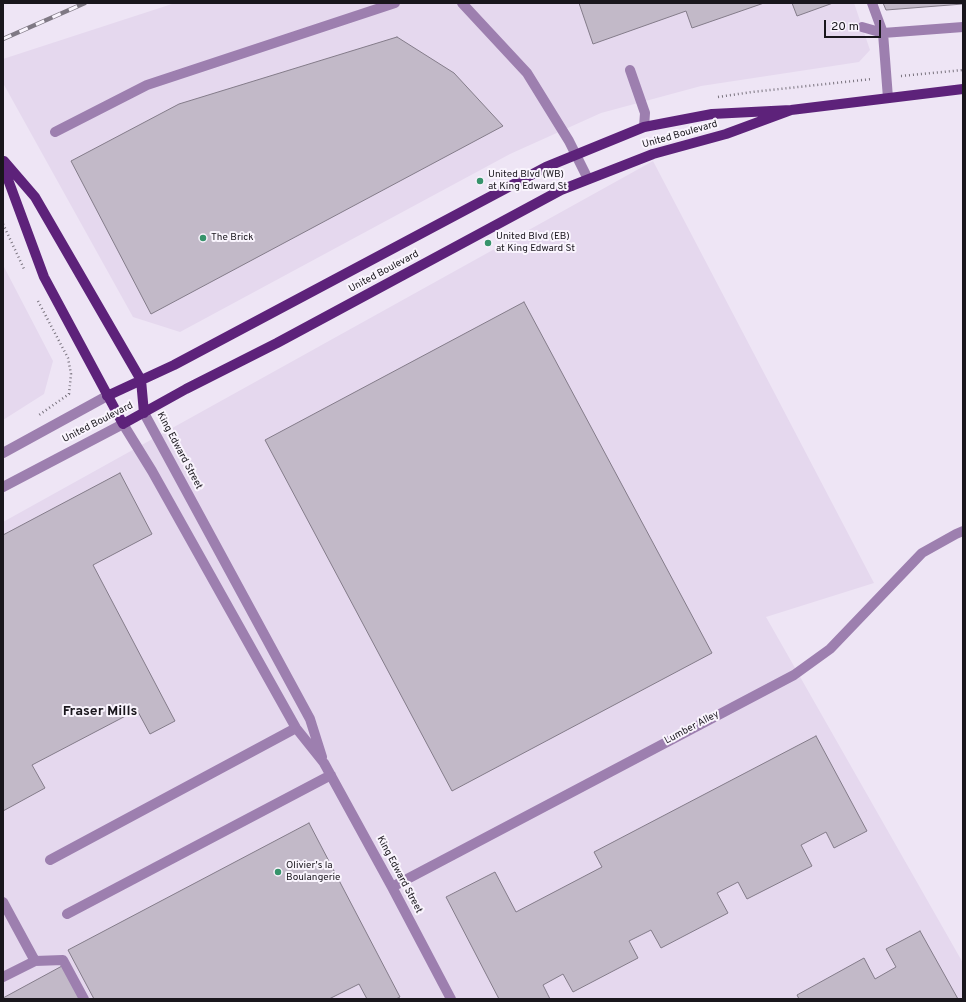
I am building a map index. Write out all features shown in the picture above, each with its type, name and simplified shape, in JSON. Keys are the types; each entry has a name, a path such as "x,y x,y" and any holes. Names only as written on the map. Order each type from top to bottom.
{"main road":[{"name":"United Boulevard","path":"107,396 174,365 546,167 644,127 712,114 791,110 963,89"},
{"name":"United Boulevard","path":"123,424 561,190 653,154 726,134 791,110"},
{"name":"King Edward Street","path":"3,160 35,197 142,380 144,413"},
{"name":"King Edward Street","path":"3,166 44,278 123,424"}],"street":[{"path":"55,132 147,85 395,3"},
{"path":"462,3 527,73 576,155 588,179"},
{"path":"872,3 883,33 888,98"},
{"path":"862,27 883,33 963,27"},
{"path":"630,70 645,113 644,127"},
{"name":"United Boulevard","path":"3,453 107,396"},
{"name":"King Edward Street","path":"144,413 310,719 324,763"},
{"name":"United Boulevard","path":"3,487 123,424"},
{"name":"King Edward Street","path":"123,424 152,471 296,728 324,763 331,775 451,999"},
{"name":"Lumber Alley","path":"392,887 794,675 830,649 922,553 963,531"},
{"path":"50,860 296,728"},
{"path":"67,914 331,775"},
{"path":"3,902 35,960"},
{"path":"3,977 35,960 63,960 84,999"}],"path":[{"path":"915,75 963,70"},
{"path":"714,98 752,92 854,81"},
{"path":"3,224 26,275"},
{"path":"36,296 68,358 71,374 69,394 42,413"}],"shaded area":[{"path":"175,3 854,3 870,50 859,62 701,86 601,113 510,154 180,332 133,317 3,83 3,59"},
{"path":"653,161 874,583 766,617 963,963 963,999 3,999 3,522"},
{"path":"3,265 53,361 44,394 3,420"}],"building":[{"path":"579,3 764,3 692,28 686,11 593,44"},
{"path":"792,3 833,3 797,16"},
{"path":"883,3 963,3 963,4 886,10"},
{"name":"The Brick","path":"397,37 454,73 503,126 151,314 71,161 179,104"},
{"path":"524,302 712,653 452,791 265,440"},
{"path":"120,473 152,534 93,565 175,721 150,734 137,710 32,765 45,788 3,811 3,535"},
{"path":"816,736 867,831 834,848 826,832 801,845 812,866 747,899 738,882 717,893 728,913 661,948 651,930 629,941 638,958 573,992 563,974 543,985 550,999 499,999 446,897 495,872 516,912 602,867 594,852"},
{"path":"309,823 400,997 396,999 367,999 359,984 329,999 94,999 68,950"},
{"path":"920,931 958,999 799,999 797,995 864,958 875,979 896,967 886,949"},
{"path":"62,966 80,999 3,999 3,998"}],"railway":[{"path":"3,39 85,3"}],"place":[{"name":"United Blvd (WB) at King Edward St","path":"480,181"},
{"name":"The Brick","path":"203,238"},
{"name":"United Blvd (EB) at King Edward St","path":"488,243"},
{"name":"Olivier's la Boulangerie","path":"278,872"}],"district":[{"name":"Fraser Mills","path":"100,712"}]}
